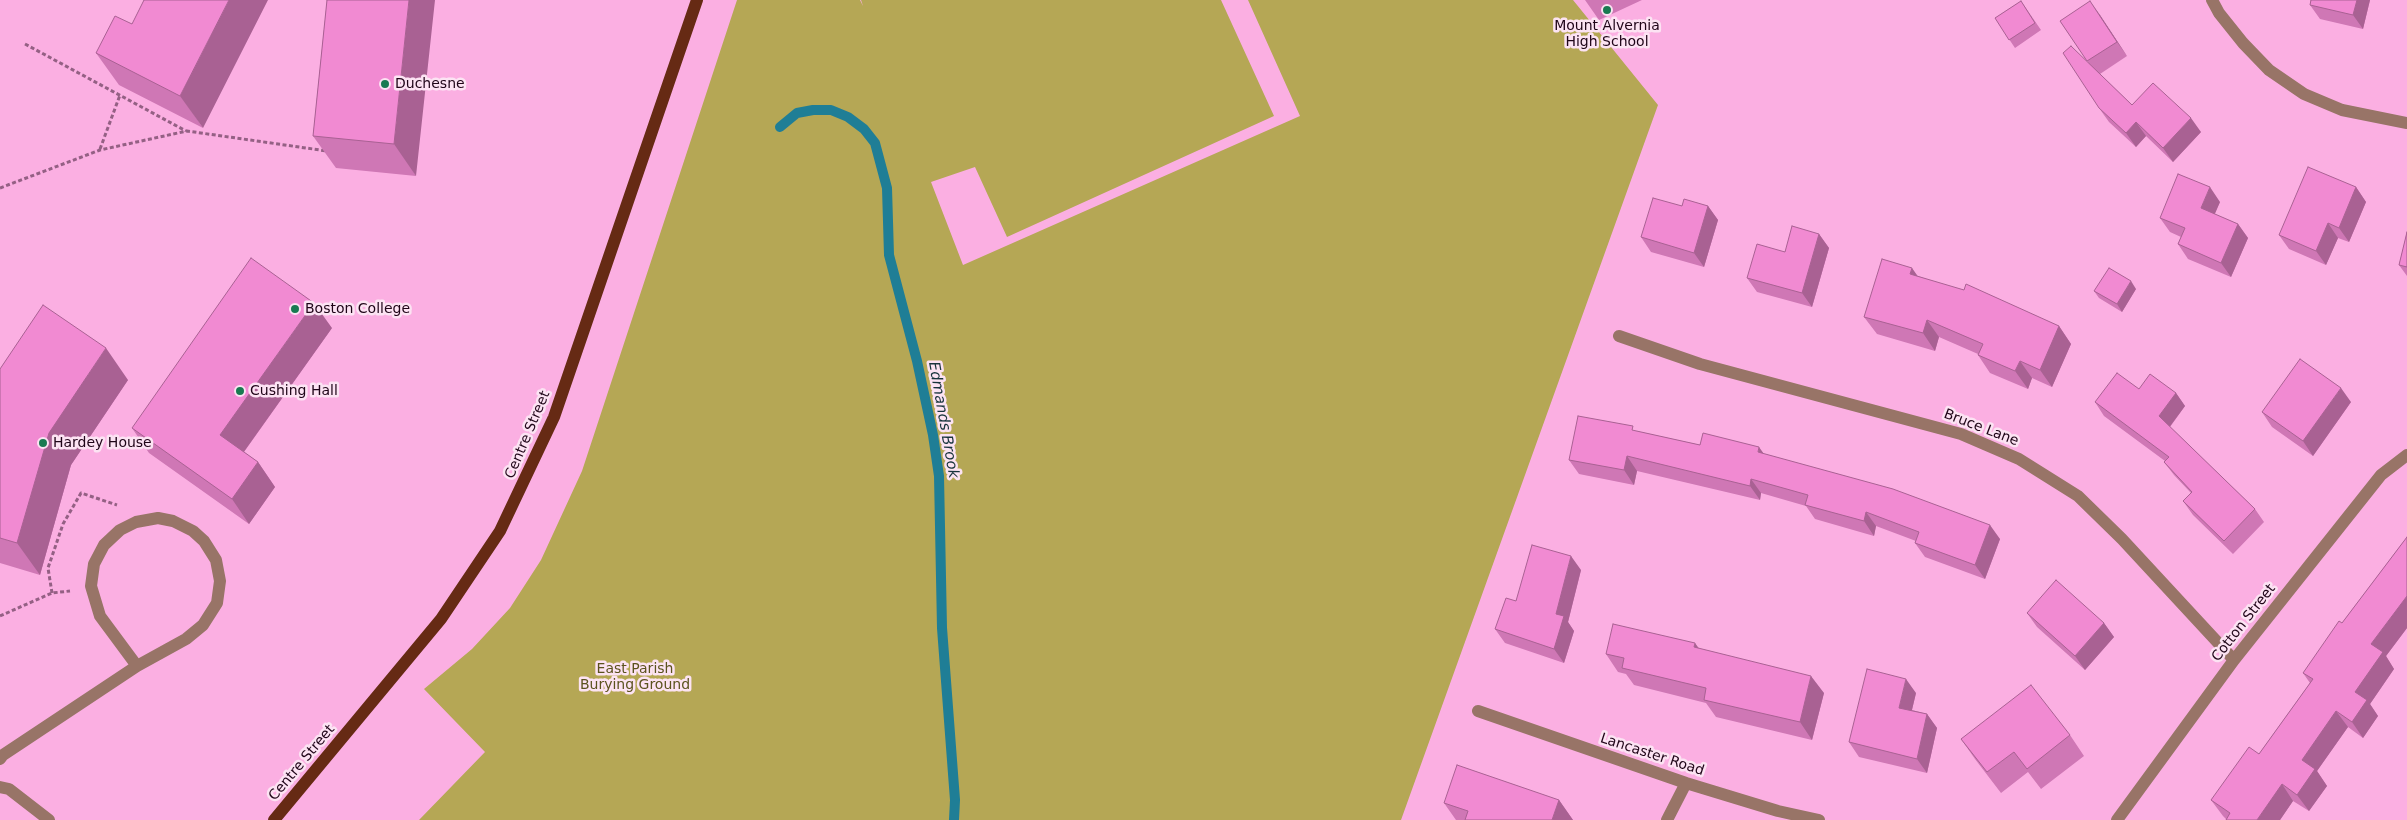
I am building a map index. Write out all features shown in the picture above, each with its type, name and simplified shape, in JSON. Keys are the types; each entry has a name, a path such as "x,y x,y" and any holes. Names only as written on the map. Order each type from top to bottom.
{"main road":[{"name":"Centre Street","path":"274,820 441,619 500,531 554,418 697,0"}],"street":[{"path":"2212,0 2219,13 2243,43 2269,70 2304,94 2342,110 2407,123"},
{"name":"Bruce Lane","path":"1619,336 1700,364 1961,434 2019,459 2078,496 2122,539 2234,660"},
{"name":"Cotton Street","path":"2116,820 2234,660 2381,475 2407,455"},
{"path":"0,759 3,754 137,666 186,639 203,625 216,603 220,581 216,560 204,541 193,531 173,521 158,518 136,522 120,530 104,545 94,564 92,586 100,616 137,666"},
{"name":"Lancaster Road","path":"1478,711 1686,783 1778,811 1819,820"},
{"path":"1666,820 1686,783"},
{"path":"0,788 10,789 49,820"}],"path":[{"path":"25,44 187,131 327,151"},
{"path":"100,150 120,95"},
{"path":"0,188 100,150 187,131"},
{"path":"52,594 48,568 63,524 81,493 120,506"},
{"path":"0,616 58,592"}],"green space":[{"name":"East Parish Burying Ground","path":"737,0 860,0 863,6 861,0 1221,0 1274,116 1007,237 975,167 931,182 963,265 1300,116 1248,0 1573,0 1658,105 1401,820 419,820 485,752 424,689 472,649 510,608 541,560 582,471"}],"building":[{"path":"144,0 229,0 180,96 96,53 115,16 132,24"},
{"path":"327,0 409,0 394,144 313,136"},
{"path":"2311,0 2357,0 2353,15 2310,5"},
{"path":"2021,1 2035,23 2009,40 1995,18"},
{"path":"2090,1 2117,42 2087,61 2060,21"},
{"path":"2071,46 2132,105 2153,83 2191,118 2163,148 2136,122 2126,133 2099,108 2063,53"},
{"path":"2308,167 2356,187 2339,228 2328,223 2316,251 2279,235"},
{"path":"2178,174 2210,187 2201,208 2238,224 2221,263 2178,244 2185,228 2160,218"},
{"path":"1653,198 1682,206 1684,199 1708,206 1694,253 1641,237"},
{"path":"1792,226 1819,234 1802,293 1747,278 1757,244 1785,252"},
{"path":"2407,232 2407,267 2399,265"},
{"name":"Cushing Hall","path":"251,258 314,303 220,435 258,462 232,499 132,428"},
{"path":"1882,259 1912,268 1910,274 1964,290 1966,284 2059,326 2040,370 2020,361 2015,371 1978,355 1983,344 1927,320 1923,333 1864,317"},
{"path":"2109,268 2131,281 2117,304 2094,291"},
{"path":"43,305 106,348 49,433 17,543 0,538 0,369"},
{"path":"2300,359 2341,388 2303,441 2262,412"},
{"path":"2117,373 2139,389 2150,374 2176,393 2159,416 2255,509 2224,541 2183,501 2192,492 2164,462 2169,457 2095,402"},
{"path":"1578,416 1633,426 1632,430 1700,445 1703,433 1759,447 1758,452 1893,489 1990,525 1975,565 1915,543 1919,532 1866,512 1864,521 1805,505 1808,495 1751,479 1750,486 1627,456 1624,470 1569,460"},
{"path":"2407,537 2407,596 2371,644 2383,652 2355,692 2367,700 2352,722 2336,711 2302,760 2315,769 2297,795 2282,784 2257,820 2226,820 2230,813 2211,800 2249,747 2259,754 2313,679 2303,673 2339,621 2342,623"},
{"path":"1532,545 1571,556 1556,614 1564,616 1554,649 1495,629 1506,598 1516,601"},
{"path":"2056,580 2104,623 2075,656 2027,613"},
{"path":"1613,624 1695,643 1694,647 1811,676 1800,722 1704,700 1706,688 1622,668 1624,658 1606,654"},
{"path":"1867,669 1906,679 1899,708 1927,714 1917,759 1849,742"},
{"path":"2031,685 2070,735 2027,769 2014,752 1987,772 1961,739"},
{"path":"1457,765 1559,800 1552,820 1465,820 1468,811 1444,803"}],"waterway":[{"name":"Edmands Brook","path":"780,127 797,113 813,110 831,110 848,117 864,129 875,143 887,188 889,255 917,361 933,435 939,476 942,628 955,800 954,820"}],"place":[{"name":"Mount Alvernia High School","path":"1607,10"},
{"name":"Duchesne","path":"385,84"},
{"name":"Boston College","path":"295,309"},
{"name":"Cushing Hall","path":"240,391"},
{"name":"Hardey House","path":"43,443"}]}
